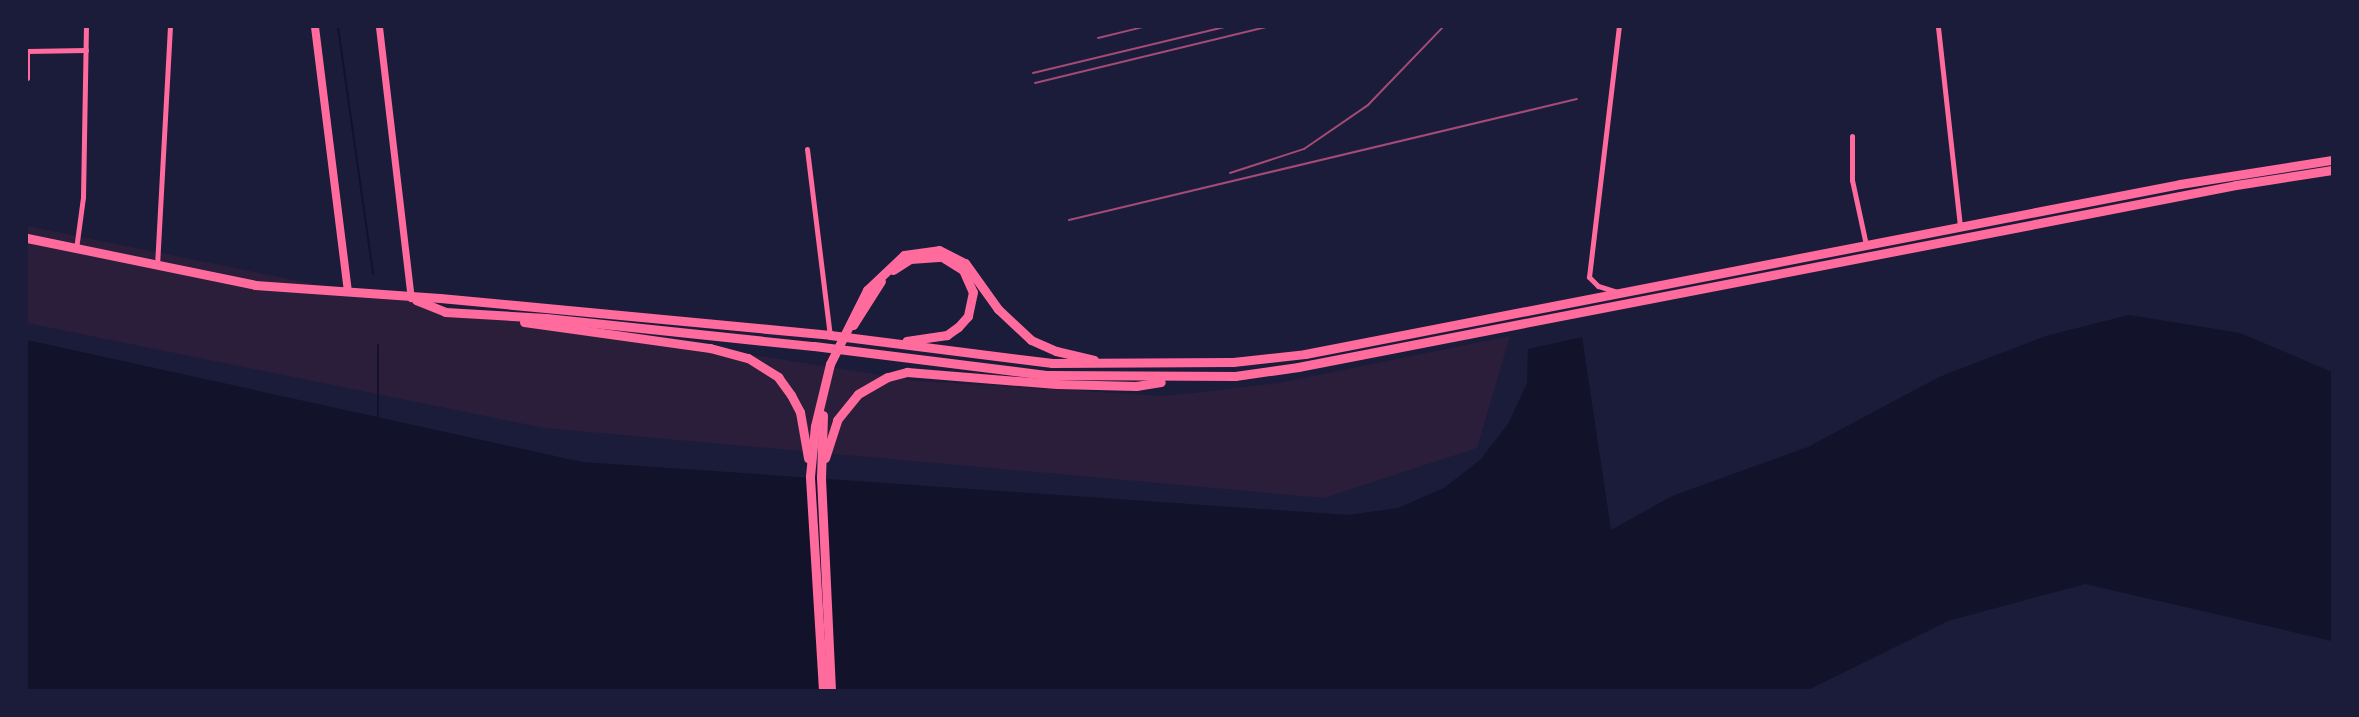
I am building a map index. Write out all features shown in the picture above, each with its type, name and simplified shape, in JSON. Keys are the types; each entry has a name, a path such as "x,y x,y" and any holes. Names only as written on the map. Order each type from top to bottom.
{"main road":[{"path":"315,27 348,291"},
{"path":"27,238 255,285 348,291 830,335 1052,363 1114,364 1270,360 2180,184 2332,160"},
{"path":"821,478 837,420 858,394 888,376 924,371 1057,384 1136,386 1185,378 1298,367 2236,185 2332,170"},
{"path":"810,476 815,426 830,364 854,310 881,273 904,255 939,250 965,263 1014,327 1031,340 1056,351 1114,364"},
{"path":"831,690 820,435 837,361 865,303 880,282 910,259 942,257 963,270 973,292 968,316 947,335 886,342"},
{"path":"411,298 445,312 546,318 814,346 1048,375 1185,378"},
{"path":"504,317 624,338 732,351 764,365 778,377 800,412 810,476 823,690"}],"street":[{"path":"76,249 83,197 86,27"},
{"path":"157,266 170,27"},
{"path":"379,27 411,298"},
{"path":"1618,293 1598,286 1589,277 1619,27"},
{"path":"1938,27 1960,227"},
{"path":"27,78 27,51 86,50"},
{"path":"1852,136 1852,180 1866,245"},
{"path":"807,149 830,335"}],"shaded area":[{"path":"27,226 348,291 918,381 1165,396 1279,383 1510,336 1477,448 1324,498 544,428 27,323"},
{"path":"2129,315 2240,333 2332,372 2332,641 2085,584 1948,621 1808,690 27,690 27,340 582,462 1348,515 1398,508 1444,488 1480,460 1508,424 1527,383 1528,349 1582,337 1611,530 1672,496 1808,447 1939,377 2046,336"}],"waterway":[{"path":"338,27 373,274"},
{"path":"378,345 378,418"}],"railway":[{"path":"1098,38 1143,27"},
{"path":"1033,73 1225,27"},
{"path":"1035,83 1267,27"},
{"path":"1230,173 1304,149 1368,105 1443,27"},
{"path":"1069,220 1577,99"}]}
